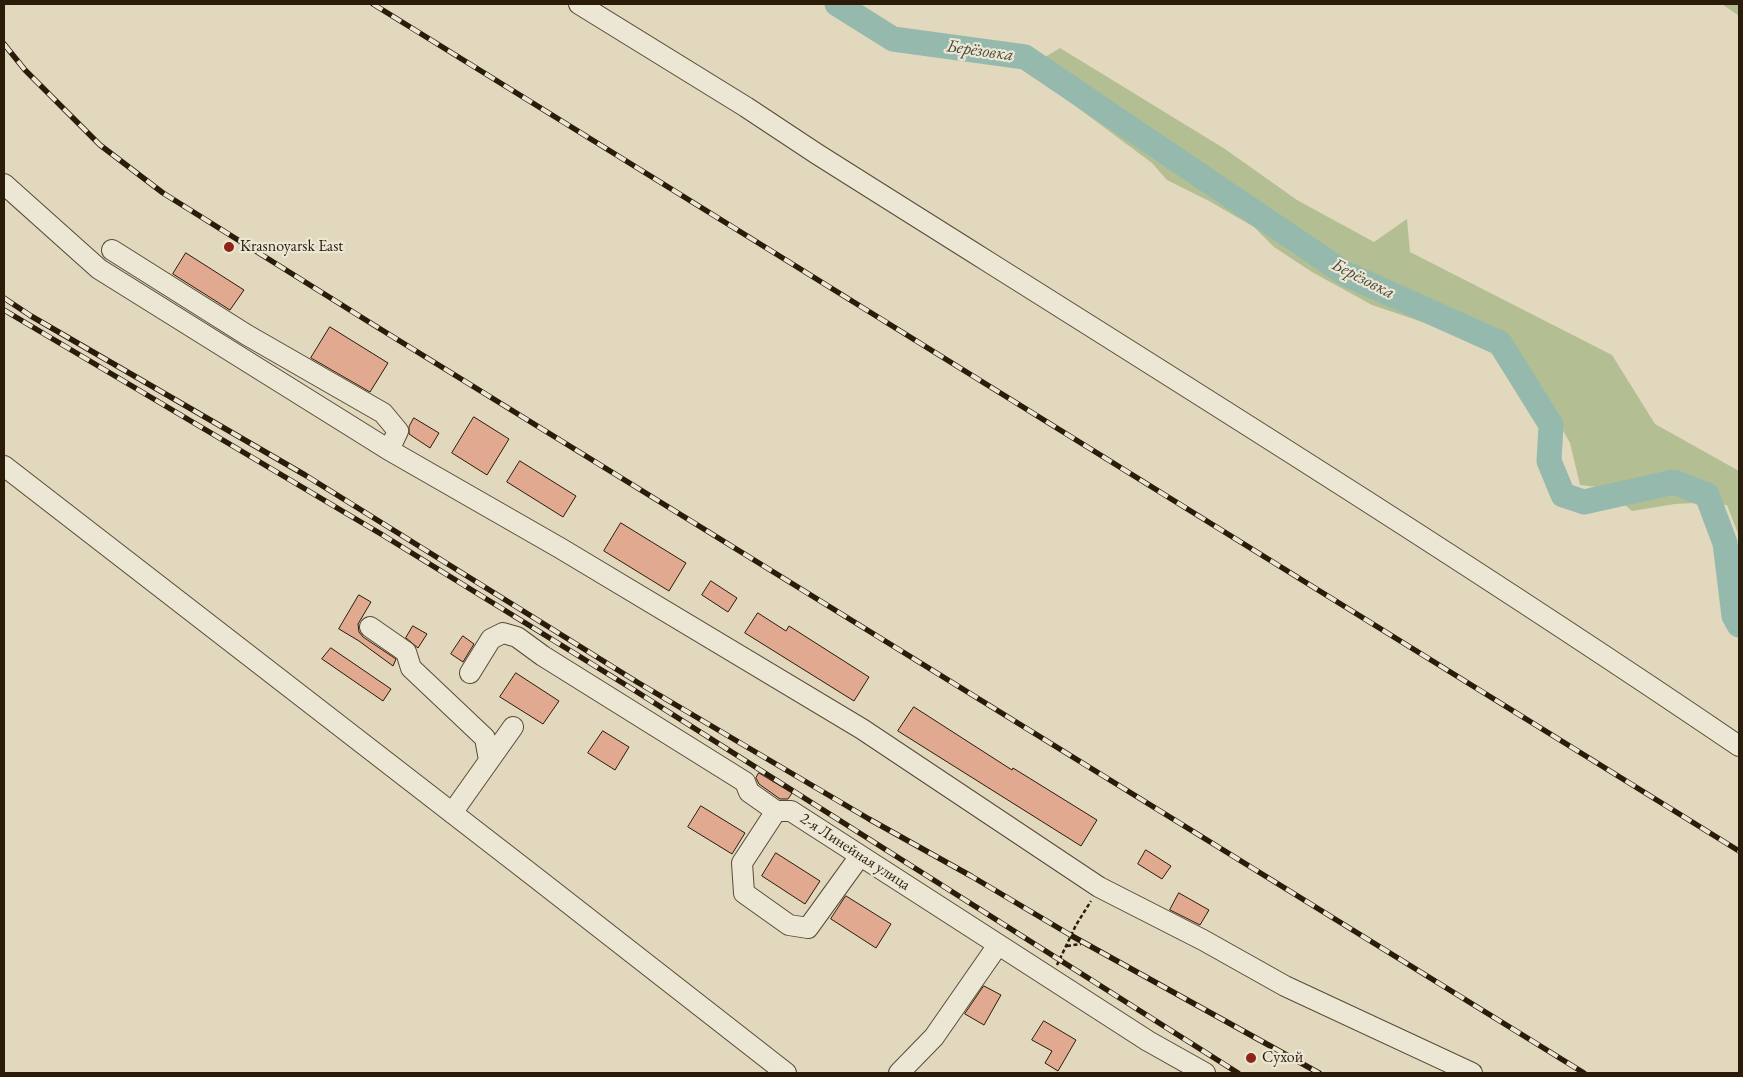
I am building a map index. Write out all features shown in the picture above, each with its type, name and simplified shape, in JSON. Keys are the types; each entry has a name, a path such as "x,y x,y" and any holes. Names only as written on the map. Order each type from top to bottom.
{"street":[{"path":"579,4 746,107 817,154 1441,548 1596,648 1739,746"},
{"path":"4,184 99,268 389,450 560,548 862,729 1100,887 1203,940 1285,986 1472,1073"},
{"path":"112,250 247,335 383,413 398,431 389,450"},
{"path":"4,466 786,1073"},
{"path":"370,627 406,652 412,668 485,738 490,760"},
{"name":"2-я Линейная улица","path":"470,673 491,639 503,633 517,637 543,656 745,782 748,792 776,811 790,811 1148,1041 1205,1073"},
{"path":"452,813 513,727"},
{"path":"776,811 742,863 744,893 789,925 808,928 860,856"},
{"path":"899,1073 934,1037 998,945"}],"path":[{"path":"1056,968 1076,925 1100,887"},
{"path":"1067,946 1081,944"}],"green space":[{"path":"1722,4 1739,4 1739,16"},
{"path":"1060,48 1225,149 1297,200 1374,242 1407,219 1410,252 1612,355 1655,424 1739,471 1739,536 1727,505 1675,504 1632,511 1605,488 1580,485 1570,443 1538,386 1492,349 1449,331 1372,305 1312,272 1274,247 1254,227 1167,180 1152,163 1070,102 1045,57"}],"building":[{"path":"186,253 244,290 230,310 173,274"},
{"path":"330,327 388,363 370,392 311,358"},
{"path":"474,417 509,439 487,475 452,453"},
{"path":"414,418 439,433 430,448 409,434 409,427"},
{"path":"520,461 576,496 563,517 507,482"},
{"path":"621,523 686,563 669,591 604,551"},
{"path":"711,581 737,598 728,612 702,595"},
{"path":"359,595 371,602 358,624 359,632 363,637 396,659 393,666 339,629"},
{"path":"758,613 786,631 789,626 869,677 854,701 745,633"},
{"path":"413,626 427,634 418,648 406,638"},
{"path":"463,636 474,644 463,662 451,654"},
{"path":"331,648 391,689 383,701 322,659"},
{"path":"516,673 559,701 543,724 500,697"},
{"path":"914,707 1012,770 1013,768 1097,820 1081,846 898,731"},
{"path":"603,731 629,747 615,770 588,753"},
{"path":"759,773 792,793 788,799 780,799 759,784 756,778"},
{"path":"701,806 745,833 732,854 688,827"},
{"path":"1146,850 1171,866 1162,879 1138,864"},
{"path":"776,853 820,881 805,904 762,876"},
{"path":"1179,893 1209,910 1200,925 1170,910"},
{"path":"846,896 891,924 876,948 831,919"},
{"path":"984,986 1001,995 984,1025 965,1014"},
{"path":"1044,1021 1076,1040 1058,1071 1045,1063 1052,1051 1032,1040"}],"waterway":[{"name":"Берёзовка","path":"837,4 893,39 1025,57 1346,274 1500,343 1551,425 1549,461 1563,495 1584,502 1674,482 1707,495 1725,543 1734,616 1739,625"}],"railway":[{"path":"373,4 1739,851"},
{"path":"4,44 25,70 100,145 163,193 1584,1073"},
{"path":"4,298 31,316 305,475 637,682 869,819 971,876 1072,936 1319,1073"},
{"path":"4,310 381,534 634,690 1238,1073"}],"place":[{"name":"Krasnoyarsk East","path":"229,247"},
{"name":"Сухой","path":"1251,1058"}]}
